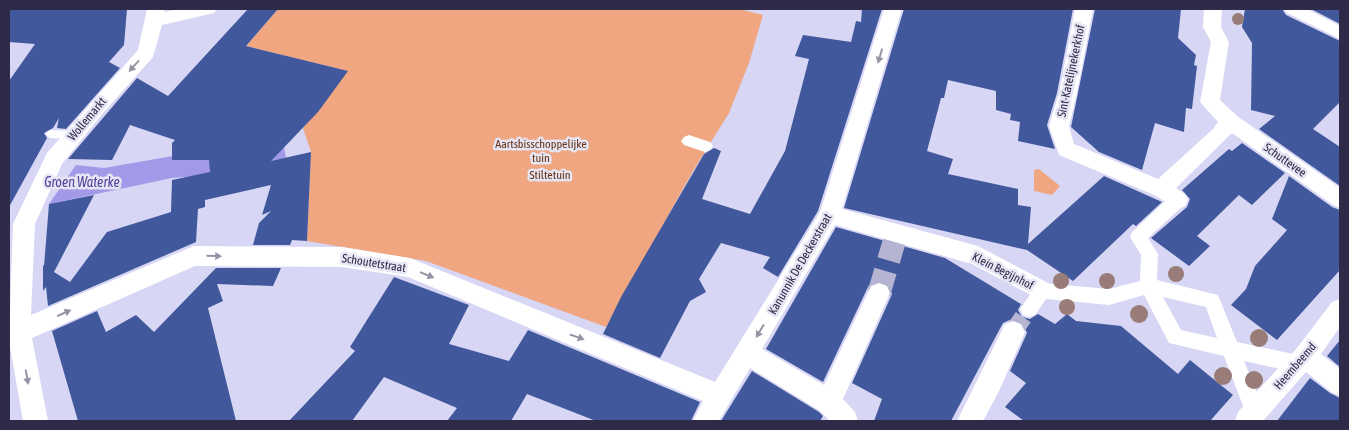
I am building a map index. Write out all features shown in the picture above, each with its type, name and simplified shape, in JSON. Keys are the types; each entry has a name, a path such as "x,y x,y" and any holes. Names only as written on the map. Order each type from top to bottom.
{"street":[{"name":"Wollemarkt","path":"19,332 24,224 54,159 147,52 156,14 208,9"},
{"name":"Kanunnik De Deckerstraat","path":"705,421 830,215 893,9"},
{"name":"Sint-Katelijnekerkhof","path":"1084,9 1068,93 1058,126 1066,149 1170,194"},
{"path":"1213,9 1212,26 1220,42 1210,102 1230,121 1170,194 1138,237 1150,254 1148,286 1175,337 1232,350 1302,360 1340,384"},
{"path":"1293,9 1340,33"},
{"name":"Schuttevee","path":"1230,121 1340,199"},
{"path":"689,141 705,146"},
{"name":"Klein Begijnhof","path":"830,215 978,256 1042,291 1109,297 1148,286 1212,301 1232,350 1251,416"},
{"name":"Schoutetstraat","path":"19,332 194,256 342,257 410,268 720,396"},
{"path":"1029,308 1042,291"},
{"path":"830,402 879,293"},
{"name":"Heembeemd","path":"1251,416 1302,360 1340,309"},
{"path":"19,332 35,421"},
{"path":"969,421 990,383 1012,332"},
{"path":"747,353 830,402 846,421"}],"lane":[{"path":"50,134 74,135"}],"green space":[{"name":"Aartsbisschoppelijke tuin","path":"278,9 739,9 763,15 749,63 729,113 693,171 606,327 426,261 307,241 311,152 303,128 347,71 246,46"},
{"path":"1039,169 1060,186 1052,195 1034,191 1034,170"}],"water":[{"name":"Groen Waterke","path":"282,137 286,158 197,176 172,178 49,204 76,165 104,168"}],"building":[{"path":"9,9 127,9 124,45 109,62 120,68 66,129 57,128 59,118 53,128 44,133 47,138 9,207 9,81 35,44 9,42"},
{"path":"248,9 278,9 246,46 348,71 318,112 271,161 311,152 307,241 292,240 290,245 253,245 259,223 271,211 262,215 271,185 205,200 205,207 198,209 196,242 48,306 46,287 43,291 43,265 49,204 94,195 54,272 70,282 107,232 171,212 172,180 210,172 209,160 172,160 172,143 175,140 130,125 112,160 68,159 137,78 168,96"},
{"path":"862,9 882,9 818,211 778,277 763,268 770,257 721,243 699,279 706,292 690,301 660,358 603,334 621,297 704,154 714,148 721,151 702,199 750,214 785,151 809,59 795,56 803,35 851,42 856,21 861,22"},
{"path":"904,9 1073,9 1057,93 1047,125 1055,149 1018,141 1020,122 1010,120 1011,114 996,110 996,91 948,80 944,98 941,98 927,151 953,159 948,174 1018,189 1018,205 1031,207 1028,244 1104,176 1162,202 1136,226 1133,224 1073,281 1027,250 844,208"},
{"path":"1095,9 1181,9 1178,38 1196,55 1194,65 1197,66 1192,109 1186,108 1184,132 1155,123 1142,170 1099,152 1071,127"},
{"path":"1245,9 1282,9 1286,15 1340,41 1340,102 1313,129 1340,147 1340,186 1259,129 1275,116 1251,110 1252,43 1242,27"},
{"path":"1311,9 1340,9 1340,24"},
{"path":"1242,143 1285,173 1252,205 1239,195 1197,236 1210,246 1189,266 1151,238 1187,207 1190,199 1182,190 1229,149 1232,151"},
{"path":"1289,176 1332,207 1340,210 1340,270 1277,340 1231,305 1246,289 1255,266 1287,230 1272,219"},
{"path":"836,227 945,258 1021,304 1018,310 1022,317 1030,319 1038,314 1055,324 1067,314 1076,321 1121,326 1178,374 1190,360 1233,395 1210,421 1024,421 1005,407 1026,383 1010,371 1027,333 1023,323 1012,319 1003,323 951,421 874,421 882,399 852,383 892,294 888,284 878,281 869,285 823,382 766,349"},
{"path":"216,268 281,268 273,286 217,284 223,301 208,308 236,421 78,421 52,331 97,311 106,332 136,315 154,332"},
{"path":"394,277 469,305 449,344 509,361 528,330 700,402 691,421 596,421 527,394 511,421 447,421 457,408 384,377 352,421 289,421 355,351 350,347"},
{"path":"1340,340 1340,367 1327,356"},
{"path":"752,371 819,412 823,416 820,421 721,421"},
{"path":"1310,378 1340,398 1340,421 1277,421"}],"tunnel":[{"path":"879,293 897,232"},
{"path":"1013,332 1029,309"}],"park label":[{"name":"Stiltetuin","path":"550,175"}]}
